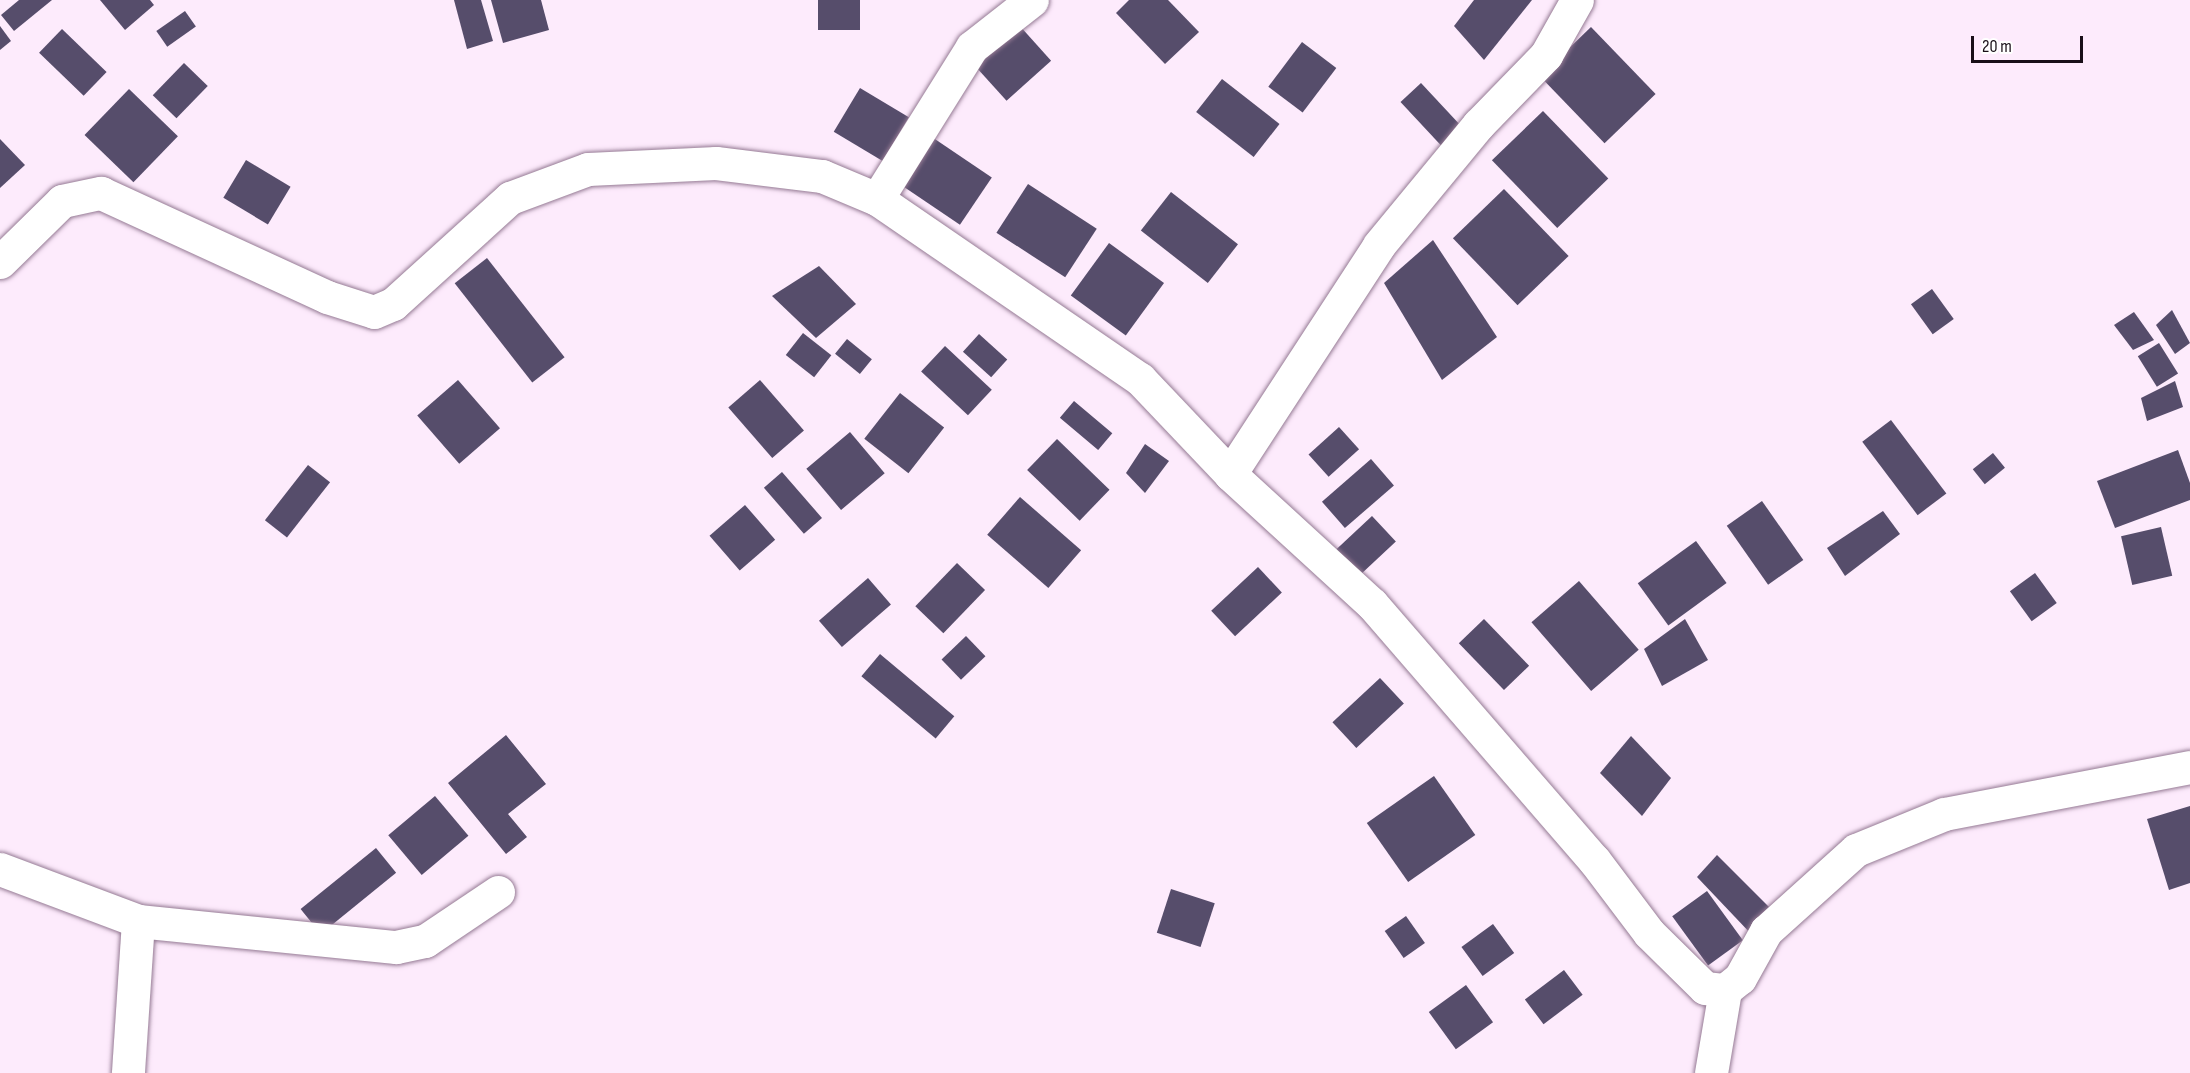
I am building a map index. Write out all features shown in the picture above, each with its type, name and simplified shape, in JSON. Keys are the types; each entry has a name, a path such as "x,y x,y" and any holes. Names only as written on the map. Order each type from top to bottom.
{"street":[{"path":"877,198 972,47 1032,0"},
{"path":"1230,474 1379,245 1478,125 1546,55 1577,0"},
{"path":"0,262 62,201 101,193 327,297 374,312 393,304 510,198 588,169 716,164 822,176 877,198 1140,379 1230,474 1372,604 1594,860 1649,933 1705,988 1725,990"},
{"path":"1711,1073 1725,990 1740,978 1766,931 1856,850 1944,814 2190,767"},
{"path":"0,869 138,921 396,947 424,941 498,892"},
{"path":"128,1073 138,921"}],"building":[{"path":"19,0 52,0 14,31 1,15"},
{"path":"100,0 150,0 154,5 125,30"},
{"path":"454,0 481,0 493,41 467,49"},
{"path":"491,0 541,0 549,30 503,43"},
{"path":"818,0 860,0 860,30 818,30"},
{"path":"1129,0 1168,0 1199,32 1165,64 1116,13"},
{"path":"1474,0 1532,0 1484,60 1454,26"},
{"path":"185,11 196,27 167,47 156,31"},
{"path":"1019,25 1051,61 1007,101 974,65"},
{"path":"0,26 11,41 0,50"},
{"path":"1591,27 1656,94 1605,143 1540,76"},
{"path":"62,29 107,72 84,96 39,53"},
{"path":"1302,42 1336,68 1303,113 1268,87"},
{"path":"184,63 208,86 176,118 153,95"},
{"path":"1222,79 1280,124 1254,157 1196,112"},
{"path":"1421,83 1467,132 1446,151 1401,102"},
{"path":"860,88 909,117 883,161 834,132"},
{"path":"129,89 178,136 133,182 85,135"},
{"path":"1543,111 1608,179 1557,228 1492,160"},
{"path":"923,131 992,177 960,225 891,178"},
{"path":"0,139 25,165 0,188"},
{"path":"246,160 291,187 268,224 223,198"},
{"path":"1028,184 1097,229 1065,277 996,233"},
{"path":"1504,189 1569,256 1518,305 1453,238"},
{"path":"1171,192 1238,244 1208,283 1141,231"},
{"path":"1433,240 1497,337 1442,380 1384,283"},
{"path":"1109,243 1164,283 1126,336 1071,296"},
{"path":"487,258 565,357 532,383 455,283"},
{"path":"819,266 856,304 816,338 772,296"},
{"path":"1932,289 1954,319 1933,334 1911,304"},
{"path":"2172,310 2190,343 2175,354 2156,325"},
{"path":"2134,312 2154,340 2133,350 2114,325"},
{"path":"803,333 831,355 814,377 786,355"},
{"path":"979,334 1007,359 991,377 963,352"},
{"path":"847,339 872,359 860,374 835,354"},
{"path":"2159,343 2178,374 2157,387 2138,356"},
{"path":"945,346 992,390 968,415 921,372"},
{"path":"458,380 500,428 459,464 417,415"},
{"path":"760,380 804,431 772,458 728,408"},
{"path":"2175,381 2183,407 2147,421 2141,398"},
{"path":"900,393 944,427 908,473 864,439"},
{"path":"1074,401 1112,433 1098,450 1060,418"},
{"path":"1891,420 1946,493 1918,515 1862,442"},
{"path":"1339,427 1359,449 1329,477 1309,454"},
{"path":"850,432 885,473 841,510 806,469"},
{"path":"1057,439 1110,490 1080,521 1027,470"},
{"path":"1145,444 1169,461 1145,493 1126,473"},
{"path":"2178,450 2190,483 2190,500 2115,528 2097,481"},
{"path":"1993,453 2005,468 1985,484 1973,469"},
{"path":"1371,459 1394,485 1345,528 1322,502"},
{"path":"308,465 330,482 287,537 265,520"},
{"path":"782,472 822,518 804,534 764,488"},
{"path":"1020,497 1081,550 1048,588 987,535"},
{"path":"1762,501 1803,560 1768,585 1727,526"},
{"path":"745,505 775,540 740,571 710,536"},
{"path":"1883,511 1900,534 1845,576 1827,548"},
{"path":"1372,516 1396,542 1360,575 1336,549"},
{"path":"2161,527 2172,576 2132,585 2121,536"},
{"path":"1696,541 1727,583 1668,625 1638,583"},
{"path":"957,563 985,590 943,633 915,606"},
{"path":"1258,567 1282,593 1235,636 1211,611"},
{"path":"2035,573 2057,603 2032,621 2010,591"},
{"path":"868,578 891,604 842,647 819,621"},
{"path":"1579,581 1639,650 1591,691 1531,622"},
{"path":"1484,619 1529,666 1504,690 1459,643"},
{"path":"1685,619 1708,660 1662,686 1644,649"},
{"path":"966,636 985,656 961,680 942,660"},
{"path":"880,654 954,716 936,739 861,676"},
{"path":"1380,678 1404,704 1356,748 1332,722"},
{"path":"506,735 546,784 508,814 527,837 506,854 448,783"},
{"path":"1631,736 1671,778 1642,816 1600,773"},
{"path":"1434,776 1475,835 1408,882 1367,823"},
{"path":"435,796 468,836 422,875 388,835"},
{"path":"2190,806 2190,883 2169,890 2147,819"},
{"path":"376,848 396,873 321,934 301,909"},
{"path":"1717,855 1772,910 1753,936 1697,877"},
{"path":"1171,889 1215,903 1201,947 1157,933"},
{"path":"1707,891 1743,940 1708,966 1672,916"},
{"path":"1406,916 1425,943 1404,958 1385,931"},
{"path":"1493,924 1514,953 1483,976 1461,947"},
{"path":"1564,970 1583,995 1544,1024 1525,999"},
{"path":"1466,985 1493,1022 1456,1049 1429,1012"}]}
